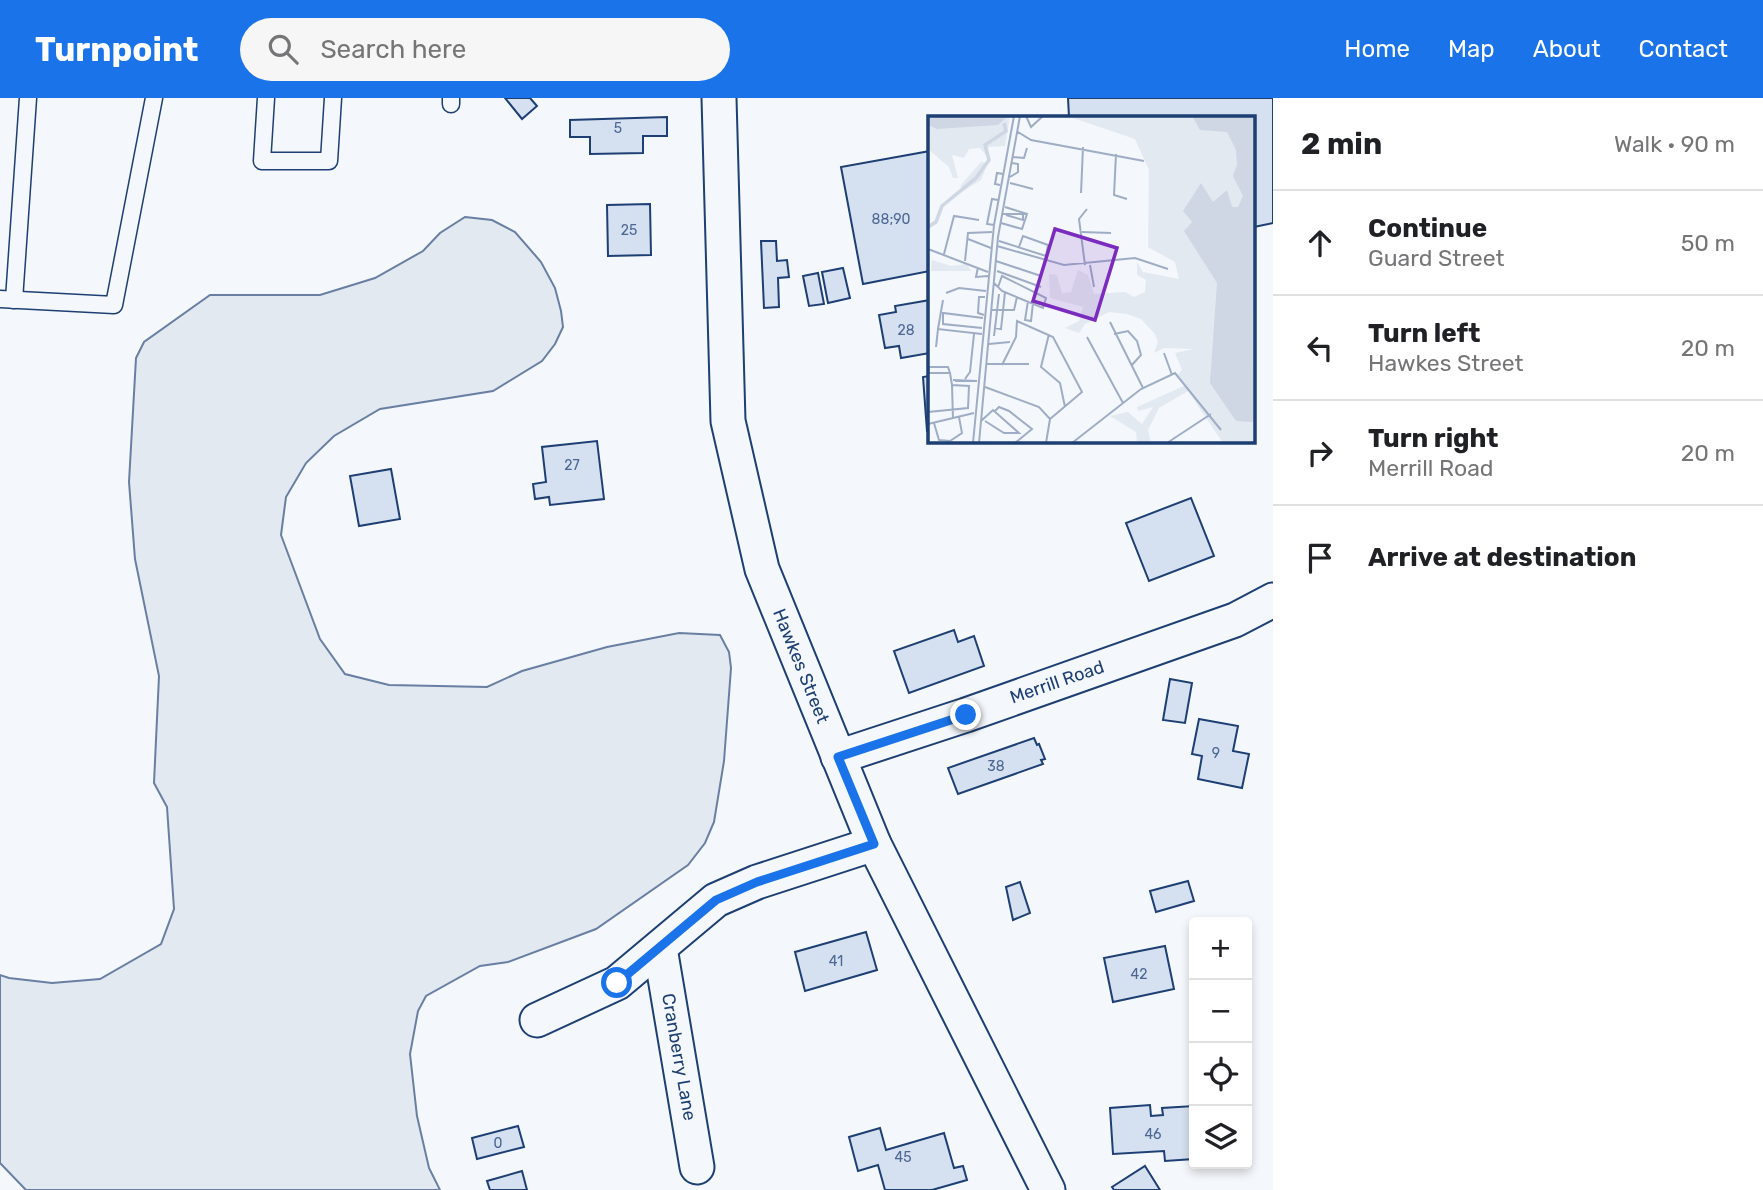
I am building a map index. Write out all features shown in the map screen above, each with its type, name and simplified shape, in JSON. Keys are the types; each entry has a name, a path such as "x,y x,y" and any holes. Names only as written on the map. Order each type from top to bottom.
{"street":[{"name":"Hawkes Street","path":"719,98 728,421 762,569 874,844 1048,1190"},
{"name":"Merrill Road","path":"838,757 1235,620 1273,600"},
{"path":"537,1020 617,983 716,900 757,882 874,844"},
{"name":"Cranberry Lane","path":"660,948 697,1167"}],"lane":[{"path":"29,98 7,299 114,305 154,98"},
{"path":"266,98 262,161 329,161 333,98"}],"shaded area":[{"path":"465,217 492,220 515,232 541,262 555,288 563,327 555,344 542,361 493,391 380,409 334,436 306,463 286,497 281,535 320,639 345,674 389,685 487,687 522,671 607,647 679,633 720,635 729,652 731,668 724,761 714,822 705,843 688,865 596,929 508,962 480,966 426,996 418,1011 410,1054 417,1116 429,1168 440,1190 26,1190 0,1163 0,975 52,983 100,979 161,944 174,909 167,807 154,783 159,676 135,559 129,482 136,358 144,342 210,295 320,295 375,278 423,251 440,233"}],"building":[{"path":"505,98 530,98 537,106 522,119"},
{"path":"1068,98 1273,98 1273,223 1256,227 1256,116 1069,116"},
{"path":"667,117 667,136 643,136 643,153 590,154 590,137 570,137 570,120"},
{"path":"928,151 928,271 863,284 841,167"},
{"path":"650,204 651,255 608,256 607,205"},
{"path":"761,241 776,241 777,261 787,260 789,277 778,278 779,307 764,308"},
{"path":"843,268 850,298 828,303 822,272"},
{"path":"818,273 824,304 809,306 803,276"},
{"path":"928,300 928,353 901,358 899,346 885,348 879,315 896,312 895,306"},
{"path":"928,376 928,431 927,431 923,377"},
{"path":"597,441 604,499 550,505 549,497 535,499 533,484 546,482 542,447"},
{"path":"391,469 400,519 359,526 350,476"},
{"path":"1191,498 1214,556 1149,581 1126,523"},
{"path":"954,630 958,642 974,636 984,666 909,693 894,651"},
{"path":"1170,679 1192,683 1185,723 1163,720"},
{"path":"1199,719 1238,726 1233,751 1249,754 1242,788 1198,779 1202,756 1192,754"},
{"path":"1034,738 1045,759 1041,760 1043,764 958,794 948,768"},
{"path":"1188,881 1194,901 1156,912 1150,891"},
{"path":"1020,882 1030,913 1013,920 1006,887"},
{"path":"866,932 877,970 805,991 795,952"},
{"path":"1165,946 1174,989 1113,1002 1104,958"},
{"path":"1150,1105 1151,1116 1163,1115 1162,1108 1189,1106 1189,1159 1165,1161 1164,1151 1113,1154 1110,1108"},
{"path":"518,1126 524,1147 477,1159 472,1138"},
{"path":"880,1128 886,1150 944,1133 954,1168 963,1166 967,1180 932,1190 885,1190 878,1165 858,1171 849,1137"},
{"path":"1145,1166 1160,1190 1114,1190 1112,1187"},
{"path":"522,1171 527,1190 490,1190 487,1181"}],"route":[{"path":"617,983 716,900 757,882 874,844 838,757 966,715"}]}
